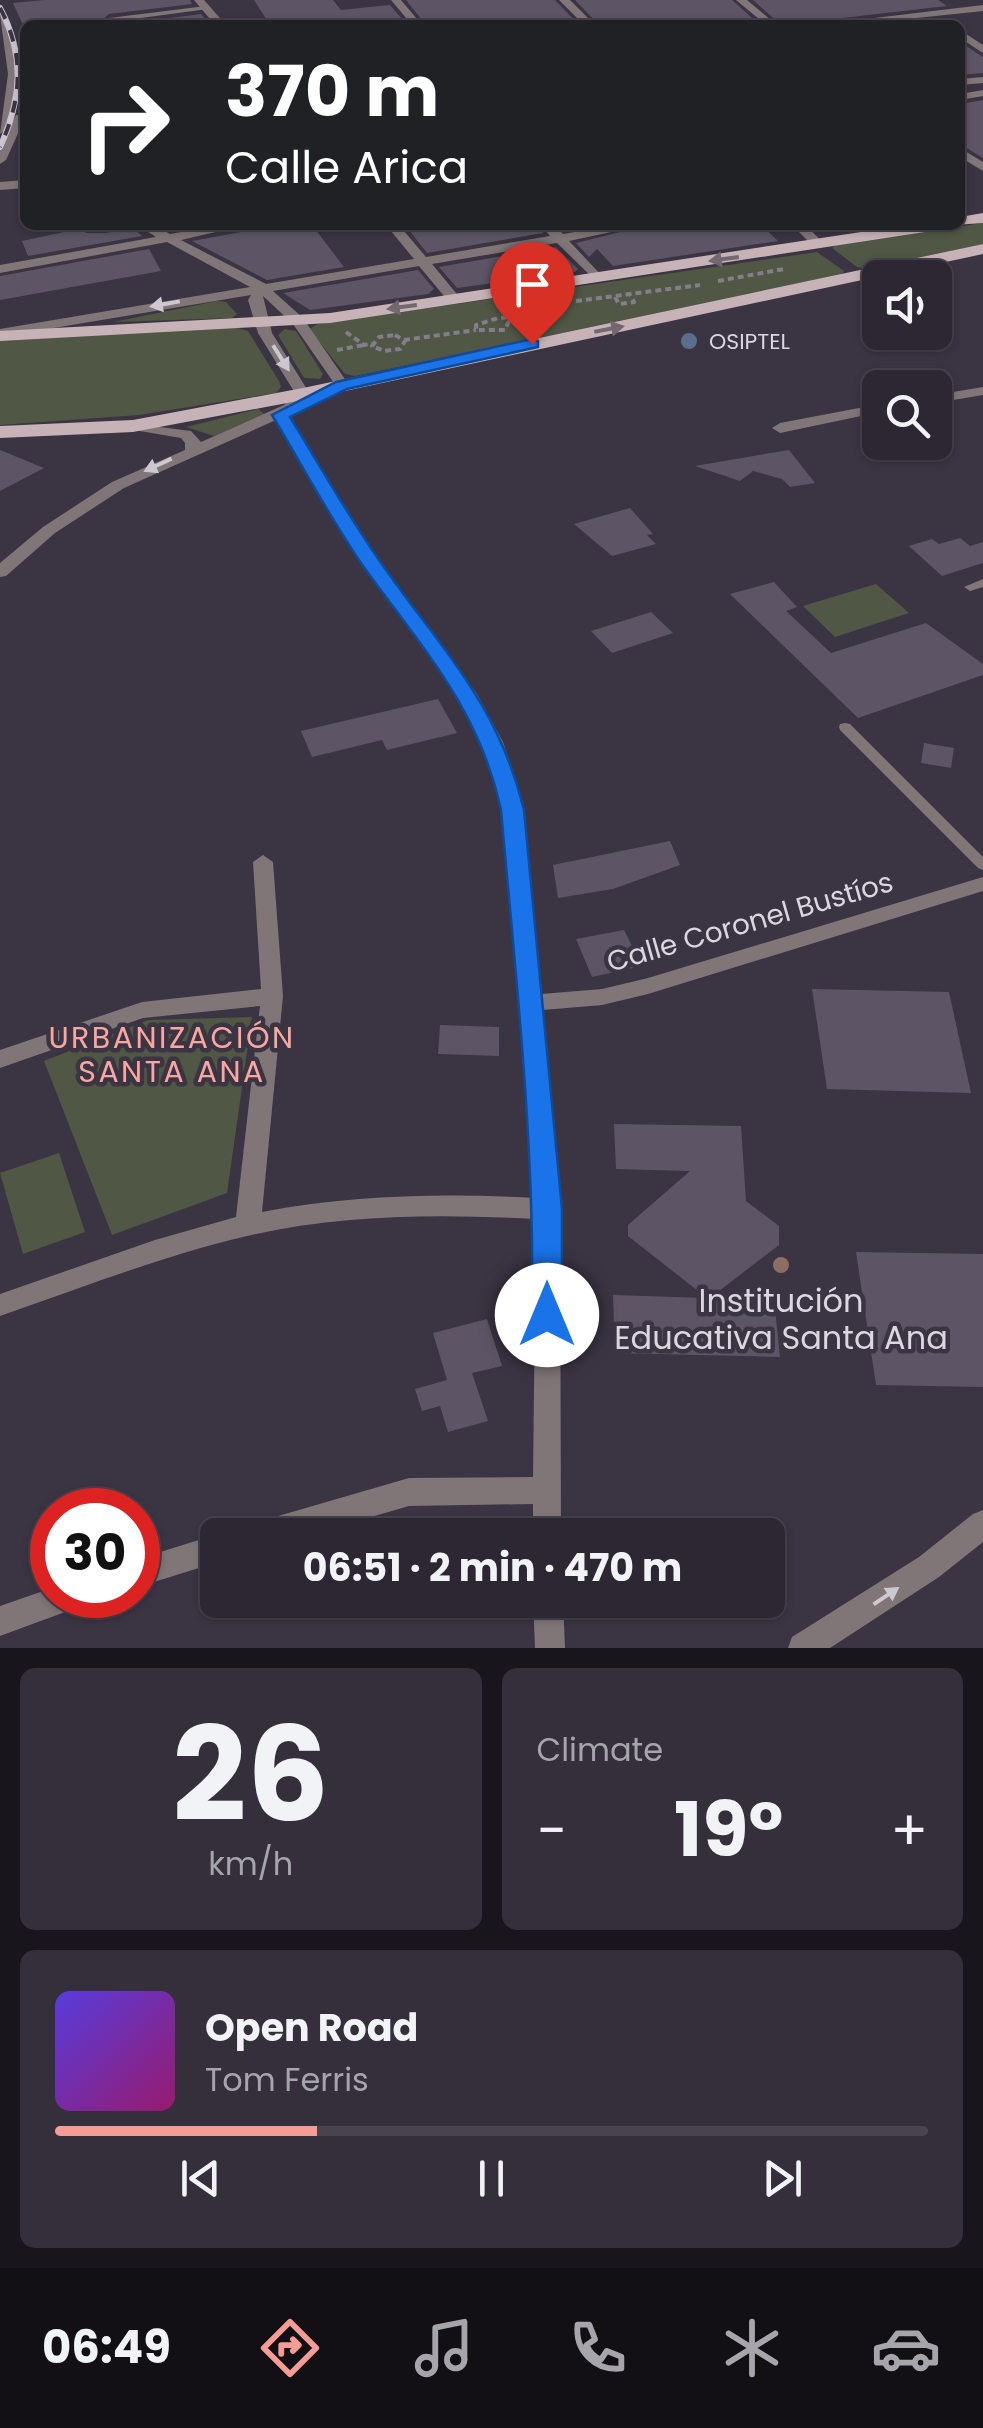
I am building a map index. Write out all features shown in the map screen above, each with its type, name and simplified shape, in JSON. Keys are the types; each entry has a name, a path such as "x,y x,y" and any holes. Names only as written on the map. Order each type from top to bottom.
{"main road":[{"path":"0,432 133,426 303,394 840,260 924,230"},
{"path":"0,334 298,321 605,277 983,249"}],"street":[{"path":"396,0 413,20"},
{"path":"564,0 585,20"},
{"path":"741,0 766,20"},
{"path":"914,0 941,20"},
{"path":"867,20 983,8"},
{"path":"4,17 20,48"},
{"path":"4,17 20,98"},
{"path":"0,131 20,104"},
{"path":"0,160 20,106"},
{"path":"0,572 80,508 192,448 280,415 342,385 298,321 261,287 153,230"},
{"path":"0,269 209,230"},
{"path":"396,230 454,300"},
{"path":"0,334 594,230"},
{"path":"804,230 840,260"},
{"path":"567,233 605,277"},
{"path":"261,287 255,300 261,321 303,394 280,415"},
{"path":"952,397 983,392"},
{"path":"780,428 862,412"},
{"path":"280,415 369,560 470,698 494,742 512,810 548,1209 547,1518"},
{"path":"133,426 186,434 192,448"},
{"path":"248,1226 272,996 264,862"},
{"name":"Calle Coronel Bustíos","path":"532,1003 602,997 648,986 983,884"},
{"path":"0,1059 142,1010 272,996"},
{"path":"0,1305 248,1226 379,1206 453,1204 548,1209"},
{"path":"319,1518 410,1492 546,1490"},
{"path":"803,1648 929,1567 983,1524"},
{"path":"160,1566 200,1554"},
{"path":"0,1620 30,1610"},
{"path":"549,1618 550,1648"}],"lane":[{"path":"109,20 203,4"},
{"path":"845,727 983,865"}],"path":[{"path":"700,284 707,279 718,281 792,268"},
{"path":"604,298 615,297 619,304 634,302 630,296 700,284 711,287 718,281"},
{"path":"476,330 486,319 509,321 540,316 531,305"},
{"path":"337,350 372,344 384,336 404,340 435,334 446,338 476,330 504,330 509,321"},
{"path":"335,324 364,345"},
{"path":"372,344 379,350 390,351 404,347 404,340"}],"green space":[{"path":"983,223 983,244 908,260 862,260 862,268 832,248 936,230 965,230 965,226"},
{"path":"817,252 844,271 841,275 355,376 345,374 309,329 318,324"},
{"path":"226,302 237,314 232,318 113,322"},
{"path":"234,327 248,331 279,381 281,387 276,393 139,415 0,425 0,340"},
{"path":"285,329 296,331 323,374 320,379 304,378 278,335"},
{"path":"258,409 264,414 214,436 186,427"},
{"path":"876,584 909,613 835,637 803,606"},
{"path":"252,1017 227,1193 112,1235 44,1061 148,1020"},
{"path":"59,1153 85,1232 23,1254 0,1173"}],"building":[{"path":"190,0 192,4 109,14 102,20 21,20 13,3"},
{"path":"254,0 333,0 341,10 390,5 403,20 267,20"},
{"path":"406,0 555,0 574,20 422,20"},
{"path":"575,0 732,0 754,20 594,20"},
{"path":"753,0 938,0 947,6 825,20 775,20"},
{"path":"201,14 206,20 155,20"},
{"path":"965,45 983,57 983,73 965,75"},
{"path":"983,100 983,158 965,147 965,103"},
{"path":"74,230 135,230 142,236 28,256 22,241"},
{"path":"252,230 316,230 344,267 267,280 192,241"},
{"path":"409,230 543,233 427,253"},
{"path":"628,230 766,230 778,241 613,266 597,249 589,257 576,243"},
{"path":"556,247 578,269 575,272 457,288 439,267"},
{"path":"149,249 161,271 0,300 0,276"},
{"path":"418,270 434,289 428,294 310,310 283,293"},
{"path":"0,450 44,468 0,491"},
{"path":"789,450 815,483 790,487 782,479 753,471 740,481 695,466"},
{"path":"630,508 653,534 647,535 656,544 612,556 574,524"},
{"path":"960,538 970,546 983,542 983,563 942,576 909,546 932,539 939,544"},
{"path":"774,582 797,607 786,611 831,653 926,623 983,664 983,675 858,718 730,594"},
{"path":"651,612 673,633 612,653 591,631"},
{"path":"438,699 457,733 387,750 382,740 312,757 301,731"},
{"path":"924,743 954,748 951,768 921,763"},
{"path":"670,841 680,865 613,889 558,898 553,865"},
{"path":"624,930 642,966 592,977 576,939"},
{"path":"812,989 949,992 971,1093 827,1089"},
{"path":"440,1025 499,1027 499,1056 438,1054"},
{"path":"614,1124 741,1126 746,1201 779,1226 779,1245 710,1298 774,1299 780,1357 615,1353 613,1295 707,1298 628,1236 628,1225 690,1171 616,1169"},
{"path":"856,1252 983,1254 983,1387 876,1385"},
{"path":"487,1319 502,1366 472,1373 488,1421 448,1432 440,1406 422,1411 415,1389 447,1380 433,1333"}],"railway":[{"path":"0,8 14,43 18,77 13,112 0,147"}],"place":[{"name":"OSIPTEL","path":"689,341"},
{"name":"Institución Educativa Santa Ana","path":"781,1265"}],"district":[{"name":"URBANIZACIÓN SANTA ANA","path":"172,1054"}],"route":[{"path":"532,344 342,385 280,415 369,560 470,698 502,766 512,810 538,1080 548,1209 547,1315"}]}
